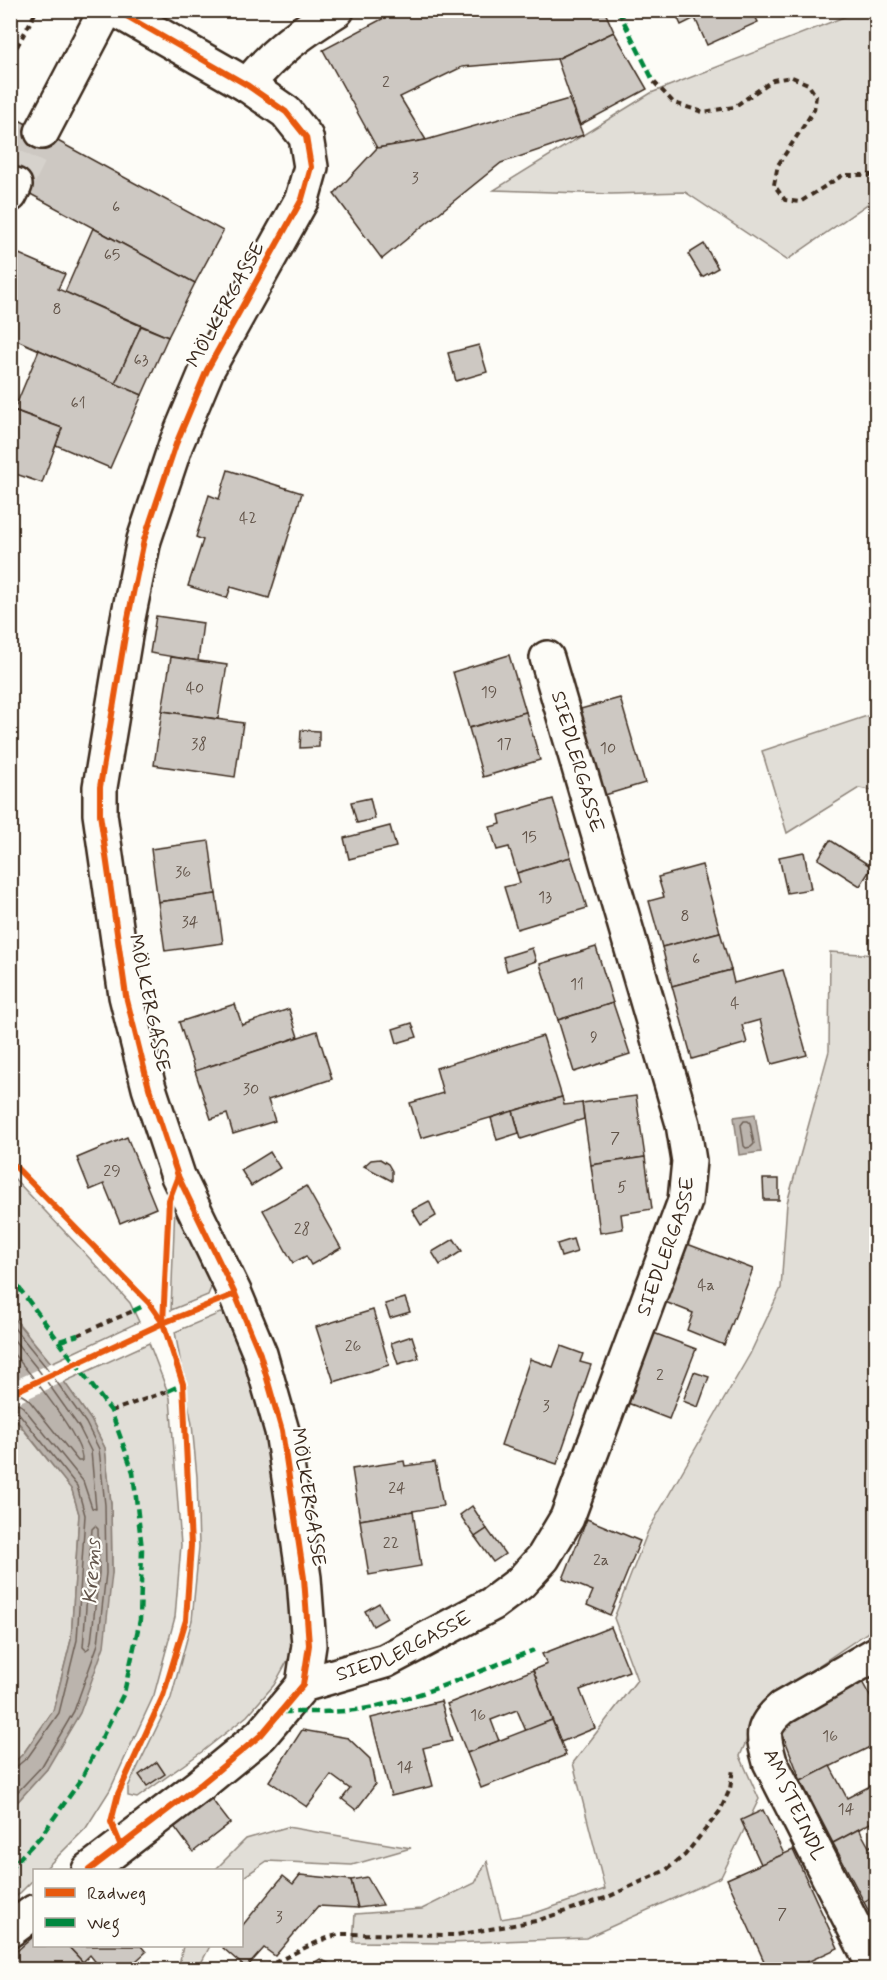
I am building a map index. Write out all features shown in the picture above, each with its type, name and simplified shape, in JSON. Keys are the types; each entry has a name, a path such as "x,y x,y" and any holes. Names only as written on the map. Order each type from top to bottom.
{"street":[{"path":"42,132 106,10"},
{"name":"MÖLKERGASSE","path":"116,10 247,85 286,112 306,137 311,167 302,200 207,370 176,444 147,529 124,640 100,787 100,814 126,996 149,1088 178,1176 235,1294 260,1354 282,1431 304,1578 309,1645 303,1685"},
{"path":"247,85 278,51 297,35 337,10"},
{"name":"SIEDLERGASSE","path":"303,1685 395,1656 492,1604 520,1583 543,1558 567,1518 685,1201 689,1161 683,1124 547,658"},
{"name":"AM STEINDL","path":"876,1654 782,1708 768,1720 763,1738 770,1762 876,1970"},
{"path":"90,1869 261,1735 303,1685"},
{"path":"10,1930 33,1913"}],"path":[{"path":"10,50 14,52 37,10"},
{"path":"654,82 674,103 703,112 734,107 773,80 792,77 808,84 816,96 814,110 778,165 774,185 785,200 800,202 843,175 876,175"},
{"path":"78,1335 133,1311"},
{"path":"111,1411 168,1390"},
{"path":"255,1970 266,1968 323,1938 341,1934 456,1935 536,1920 608,1897 666,1870 685,1855 720,1811 730,1789 734,1758"}],"shaded area":[{"path":"859,11 876,11 876,198 787,260 685,192 611,194 494,190 651,93"},
{"path":"876,713 876,791 859,788 787,833 762,751"},
{"path":"830,952 876,955 876,1611 868,1632 775,1695 759,1711 740,1756 759,1799 721,1877 586,1938 449,1943 353,1942 355,1914 422,1909 475,1883 487,1861 501,1919 535,1913 605,1889 573,1763 637,1680 614,1618 648,1531 750,1354 781,1288 787,1203 829,1051"},
{"path":"10,1174 130,1303 139,1322 51,1363 11,1314"},
{"path":"175,1203 213,1283 208,1295 171,1310"},
{"path":"220,1313 232,1319 265,1411 295,1619 290,1656 274,1685 247,1716 137,1798 128,1796 128,1787 171,1698 192,1620 199,1547 197,1477 192,1424 175,1332"},
{"path":"149,1343 170,1398 181,1545 175,1617 154,1695 110,1790 86,1828 45,1869 33,1869 33,1880 11,1902 11,1809 47,1769 112,1573 111,1504 105,1448 91,1420 64,1382"},
{"path":"10,1413 72,1490 79,1514 71,1640 53,1711 23,1754 11,1765"},
{"path":"287,1827 411,1848 352,1865 267,1861 243,1877 243,1869 216,1869 246,1839"},
{"path":"183,1947 209,1947 198,1969 175,1969 179,1965"}],"water":[{"path":"755,1114 761,1152 739,1155 734,1117"},
{"name":"Krems","path":"10,1314 51,1363 91,1420 105,1448 111,1504 112,1573 104,1646 80,1713 47,1769 11,1809 11,1765 23,1754 53,1711 71,1640 79,1514 72,1490 11,1413"}],"pier":[{"path":"53,1362 66,1381 11,1406 11,1382"}],"building":[{"path":"399,10 604,10 614,32 557,59 462,67 400,97 426,140 377,148 323,50"},
{"path":"674,10 752,10 758,22 707,45 695,18 681,25"},
{"path":"614,32 647,89 580,125 557,59"},
{"path":"569,99 583,135 501,163 382,259 334,194 377,148 426,140"},
{"path":"10,115 223,231 195,283 10,183"},
{"path":"93,228 195,283 168,337 65,292"},
{"path":"704,244 718,268 702,277 688,254"},
{"path":"10,250 65,274 58,289 141,326 115,384 10,337"},
{"path":"141,326 168,337 142,395 115,384"},
{"path":"479,345 487,372 456,381 448,353"},
{"path":"39,350 142,395 110,468 56,445 62,428 14,410"},
{"path":"10,409 62,428 42,483 10,472"},
{"path":"228,470 302,493 269,598 231,587 227,598 188,586 203,540 196,537 209,495 219,499"},
{"path":"156,616 203,623 198,661 150,653"},
{"path":"509,655 526,712 469,728 453,672"},
{"path":"171,657 227,665 218,719 162,711"},
{"path":"620,698 645,783 595,798 570,712"},
{"path":"162,711 243,723 235,777 154,765"},
{"path":"526,712 540,760 483,777 469,728"},
{"path":"301,730 319,731 319,747 300,748"},
{"path":"370,798 375,819 357,823 351,802"},
{"path":"553,799 571,857 517,873 509,847 497,850 490,827 501,824 499,815"},
{"path":"390,826 396,847 349,859 344,838"},
{"path":"830,840 872,867 860,886 818,859"},
{"path":"209,841 216,894 158,902 151,849"},
{"path":"804,852 811,889 787,893 779,857"},
{"path":"571,857 587,908 517,929 504,887 520,883 517,873"},
{"path":"702,865 720,932 662,947 649,901 664,897 658,877"},
{"path":"216,894 223,943 165,951 158,902"},
{"path":"720,932 731,970 672,986 662,947"},
{"path":"596,947 613,1003 558,1020 540,964"},
{"path":"532,948 536,961 507,971 503,957"},
{"path":"731,970 734,983 783,970 807,1055 772,1064 760,1020 742,1025 747,1043 692,1059 672,986"},
{"path":"613,1003 630,1054 574,1072 558,1020"},
{"path":"235,1004 242,1025 289,1009 298,1037 195,1071 179,1022"},
{"path":"412,1023 417,1037 397,1043 393,1029"},
{"path":"317,1031 332,1079 268,1100 275,1121 233,1134 227,1114 211,1119 195,1071"},
{"path":"543,1036 562,1097 421,1138 410,1103 443,1093 436,1068"},
{"path":"636,1096 645,1157 591,1165 582,1103"},
{"path":"562,1097 564,1105 582,1103 584,1119 521,1139 513,1111"},
{"path":"513,1111 519,1133 497,1140 491,1118"},
{"path":"127,1137 156,1208 120,1223 104,1184 90,1190 77,1158"},
{"path":"270,1152 280,1168 251,1186 241,1170"},
{"path":"645,1157 652,1209 621,1214 623,1229 600,1233 591,1165"},
{"path":"380,1159 388,1164 392,1171 392,1181 364,1166 371,1160"},
{"path":"763,1179 779,1179 779,1200 764,1200"},
{"path":"306,1186 341,1248 311,1265 306,1256 293,1263 263,1210"},
{"path":"429,1201 436,1216 421,1225 412,1210"},
{"path":"454,1239 462,1251 440,1265 432,1252"},
{"path":"573,1239 577,1252 561,1257 557,1244"},
{"path":"682,1242 753,1269 724,1345 687,1330 693,1313 660,1300"},
{"path":"405,1298 410,1312 390,1318 385,1304"},
{"path":"373,1310 389,1365 334,1382 316,1327"},
{"path":"651,1332 696,1349 669,1419 625,1402"},
{"path":"412,1336 419,1358 398,1364 391,1343"},
{"path":"561,1346 583,1354 580,1362 591,1365 557,1464 501,1445 530,1359 553,1367"},
{"path":"694,1372 709,1377 698,1407 683,1401"},
{"path":"404,1461 405,1466 435,1462 443,1506 360,1520 352,1469"},
{"path":"472,1506 487,1529 475,1537 460,1515"},
{"path":"413,1511 421,1566 369,1575 360,1520"},
{"path":"587,1519 640,1541 610,1615 587,1605 593,1591 563,1579"},
{"path":"487,1529 505,1554 493,1562 475,1537"},
{"path":"379,1603 387,1618 373,1626 365,1611"},
{"path":"611,1627 629,1671 580,1690 595,1728 561,1742 533,1670 547,1664 542,1654"},
{"path":"533,1670 552,1720 526,1731 517,1710 491,1720 499,1741 467,1753 447,1704"},
{"path":"861,1680 876,1707 876,1744 801,1781 780,1727"},
{"path":"441,1701 452,1741 423,1748 433,1786 391,1796 371,1718"},
{"path":"552,1720 566,1755 481,1788 467,1753"},
{"path":"302,1730 348,1738 370,1759 375,1785 356,1810 342,1799 350,1789 331,1775 307,1807 269,1781"},
{"path":"157,1762 165,1774 147,1786 139,1775"},
{"path":"830,1766 847,1798 876,1783 876,1820 833,1843 801,1781"},
{"path":"210,1797 230,1823 193,1852 173,1825"},
{"path":"763,1810 784,1854 761,1864 741,1820"},
{"path":"859,1829 869,1847 876,1843 876,1895 864,1902 833,1843"},
{"path":"793,1850 838,1948 790,1970 768,1970 727,1879"},
{"path":"300,1875 351,1880 358,1908 318,1906 275,1956 264,1948 246,1968 223,1948 243,1947 243,1925 283,1876 293,1884"},
{"path":"367,1877 383,1905 358,1908 351,1880"},
{"path":"876,1895 876,1926 864,1902"},
{"path":"33,1937 33,1947 69,1947 83,1962 75,1970 10,1970 10,1957"},
{"path":"69,1947 142,1947 146,1952 126,1970 102,1970 90,1955 83,1962"},
{"path":"320,1959 341,1970 302,1970"}],"tunnel":[{"path":"15,185 42,132"}],"marked path":[{"path":"618,10 654,82"},
{"path":"10,1276 111,1411 133,1472 142,1549 140,1620 124,1693 81,1780 41,1836 10,1868"},
{"path":"133,1311 149,1303"},
{"path":"60,1341 78,1335"},
{"path":"168,1391 183,1384"},
{"path":"282,1712 363,1709 395,1702 435,1689 534,1650"}],"cycle path":[{"path":"90,1869 261,1735 303,1685 309,1645 304,1578 282,1431 260,1354 235,1294 178,1176 149,1088 126,996 100,814 100,787 128,618 144,540 176,444 207,370 302,199 311,167 306,137 286,112 247,85 116,10"},
{"path":"10,1161 149,1303 163,1323 183,1384 191,1545 186,1620 163,1696 118,1794 111,1822 121,1846"},
{"path":"163,1323 169,1200 178,1176"},
{"path":"10,1394 163,1323 235,1294"}]}
